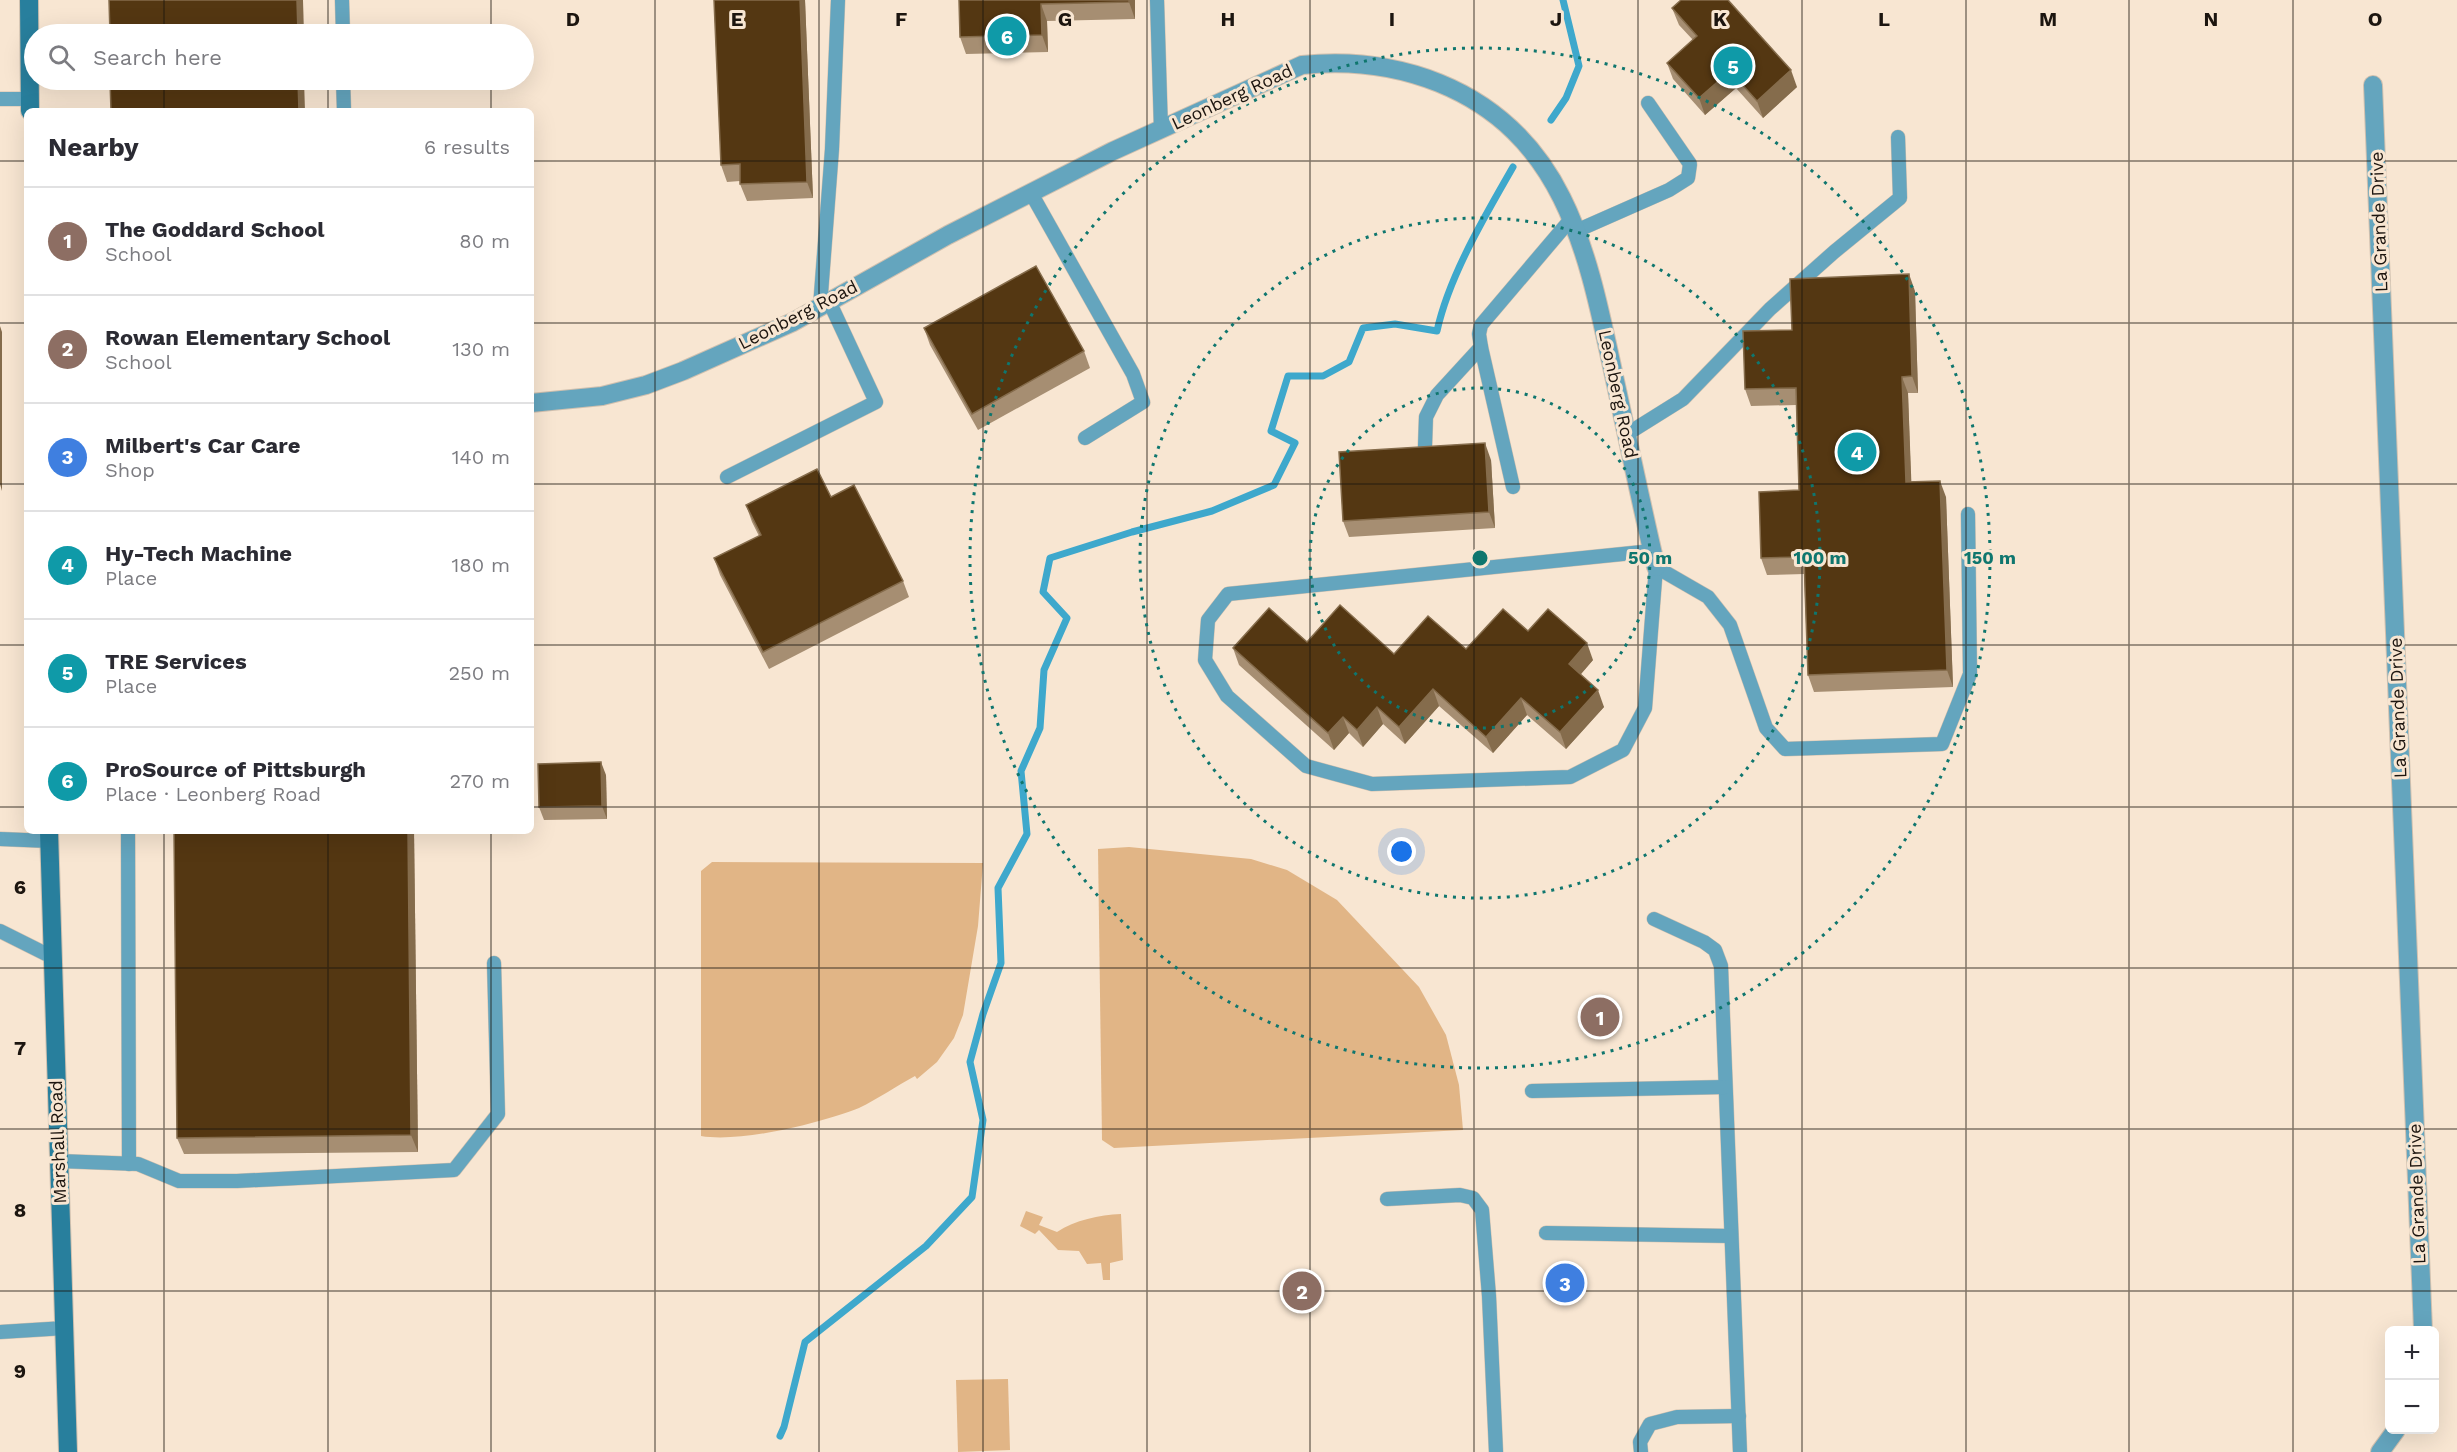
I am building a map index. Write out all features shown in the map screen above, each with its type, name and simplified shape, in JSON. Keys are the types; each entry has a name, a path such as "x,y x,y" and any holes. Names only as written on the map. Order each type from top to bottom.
{"street":[{"path":"29,0 29,24"},
{"name":"Leonberg Road","path":"534,403 602,396 646,385 693,367 792,322 948,235 1031,193 1302,65 1334,62 1374,65 1413,73 1480,103 1509,125 1536,156 1564,203 1583,248 1596,293 1654,559"},
{"name":"La Grande Drive","path":"2373,86 2422,1326"},
{"path":"30,90 30,105"},
{"name":"Marshall Road","path":"49,836 69,1452"},
{"path":"2380,1452 2393,1434"}],"lane":[{"path":"342,0 343,24"},
{"path":"727,477 876,402 824,304 838,0"},
{"path":"1157,0 1161,130"},
{"path":"343,90 344,108"},
{"path":"0,99 30,105"},
{"path":"1513,487 1481,347 1479,334 1481,325 1574,225 1669,190 1688,178 1689,164 1648,103"},
{"path":"1627,435 1683,399 1770,309 1900,198 1898,137"},
{"path":"1031,193 1133,374 1143,402 1085,438"},
{"path":"1425,446 1426,417 1437,395 1481,347"},
{"path":"1654,559 1645,708 1623,750 1570,777 1372,784 1306,766 1227,696 1205,660 1208,621 1228,594 1654,559 1708,597 1730,625 1766,728 1785,749 1942,744 1970,674 1968,514"},
{"path":"128,834 129,1164"},
{"path":"0,839 49,836"},
{"path":"1654,919 1704,942 1715,950 1720,966 1740,1452"},
{"path":"0,931 52,957"},
{"path":"59,1161 138,1164 179,1181 237,1181 454,1170 498,1114 494,963"},
{"path":"1532,1091 1725,1087"},
{"path":"1387,1198 1460,1195 1473,1198 1482,1210 1489,1296 1496,1452"},
{"path":"1546,1233 1731,1236"},
{"path":"0,1332 65,1328"},
{"path":"1641,1452 1640,1442 1650,1424 1677,1417 1739,1416"}],"shaded area":[{"path":"1129,847 1251,859 1287,870 1337,900 1419,987 1446,1035 1459,1085 1463,1130 1114,1148 1102,1140 1098,849"},
{"path":"712,862 983,863 978,926 963,1015 954,1038 937,1062 917,1079 915,1076 859,1108 843,1114 759,1134 737,1137 701,1136 701,871"},
{"path":"1026,1211 1043,1217 1039,1225 1057,1232 1087,1219 1121,1214 1123,1260 1110,1263 1110,1280 1103,1280 1101,1263 1087,1264 1079,1251 1058,1250 1039,1230 1035,1234 1020,1226"},
{"path":"1008,1379 1010,1450 958,1452 956,1380"}],"building":[{"path":"109,0 297,0 298,24 110,24"},
{"path":"714,0 800,0 807,182 740,184 740,164 721,165"},
{"path":"959,0 1129,0 1129,2 1041,4 1042,35 960,37"},
{"path":"1681,0 1728,0 1791,70 1757,101 1730,71 1699,98 1667,63 1697,36 1672,8"},
{"path":"110,90 298,90 299,108 111,108"},
{"path":"1036,266 1084,351 972,414 924,328"},
{"path":"1909,274 1912,376 1902,377 1906,482 1940,481 1947,670 1808,675 1804,557 1761,558 1759,492 1799,490 1796,388 1745,389 1743,331 1792,330 1790,279"},
{"path":"1485,443 1489,512 1343,521 1339,452"},
{"path":"817,469 831,497 854,485 903,581 763,652 714,558 761,535 746,505"},
{"path":"1340,605 1394,654 1428,616 1466,649 1503,609 1528,631 1548,609 1587,643 1569,664 1598,690 1560,732 1521,698 1486,737 1433,689 1399,727 1377,707 1357,730 1343,717 1328,733 1233,648 1269,608 1307,642"},
{"path":"601,762 602,806 539,807 538,764"},
{"path":"174,834 408,834 411,1135 177,1138"}],"waterway":[{"path":"1551,120 1566,98 1579,66 1563,0"},
{"path":"780,1436 805,1342 926,1246 972,1197 983,1120 970,1062 983,1014 1001,963 998,888 1027,834 1021,771 1040,728 1044,670 1067,618 1043,592 1050,558 1132,532 1212,511 1274,485 1295,443 1271,431 1288,376 1323,376 1349,362 1363,328 1395,324 1437,331 1459,268 1513,167"}],"place":[{"name":"ProSource of Pittsburgh","path":"1007,36"},
{"name":"TRE Services","path":"1733,66"},
{"name":"Hy-Tech Machine","path":"1857,452"},
{"name":"The Goddard School","path":"1600,1017"},
{"name":"Milbert's Car Care","path":"1565,1283"},
{"name":"Rowan Elementary School","path":"1302,1291"}]}
